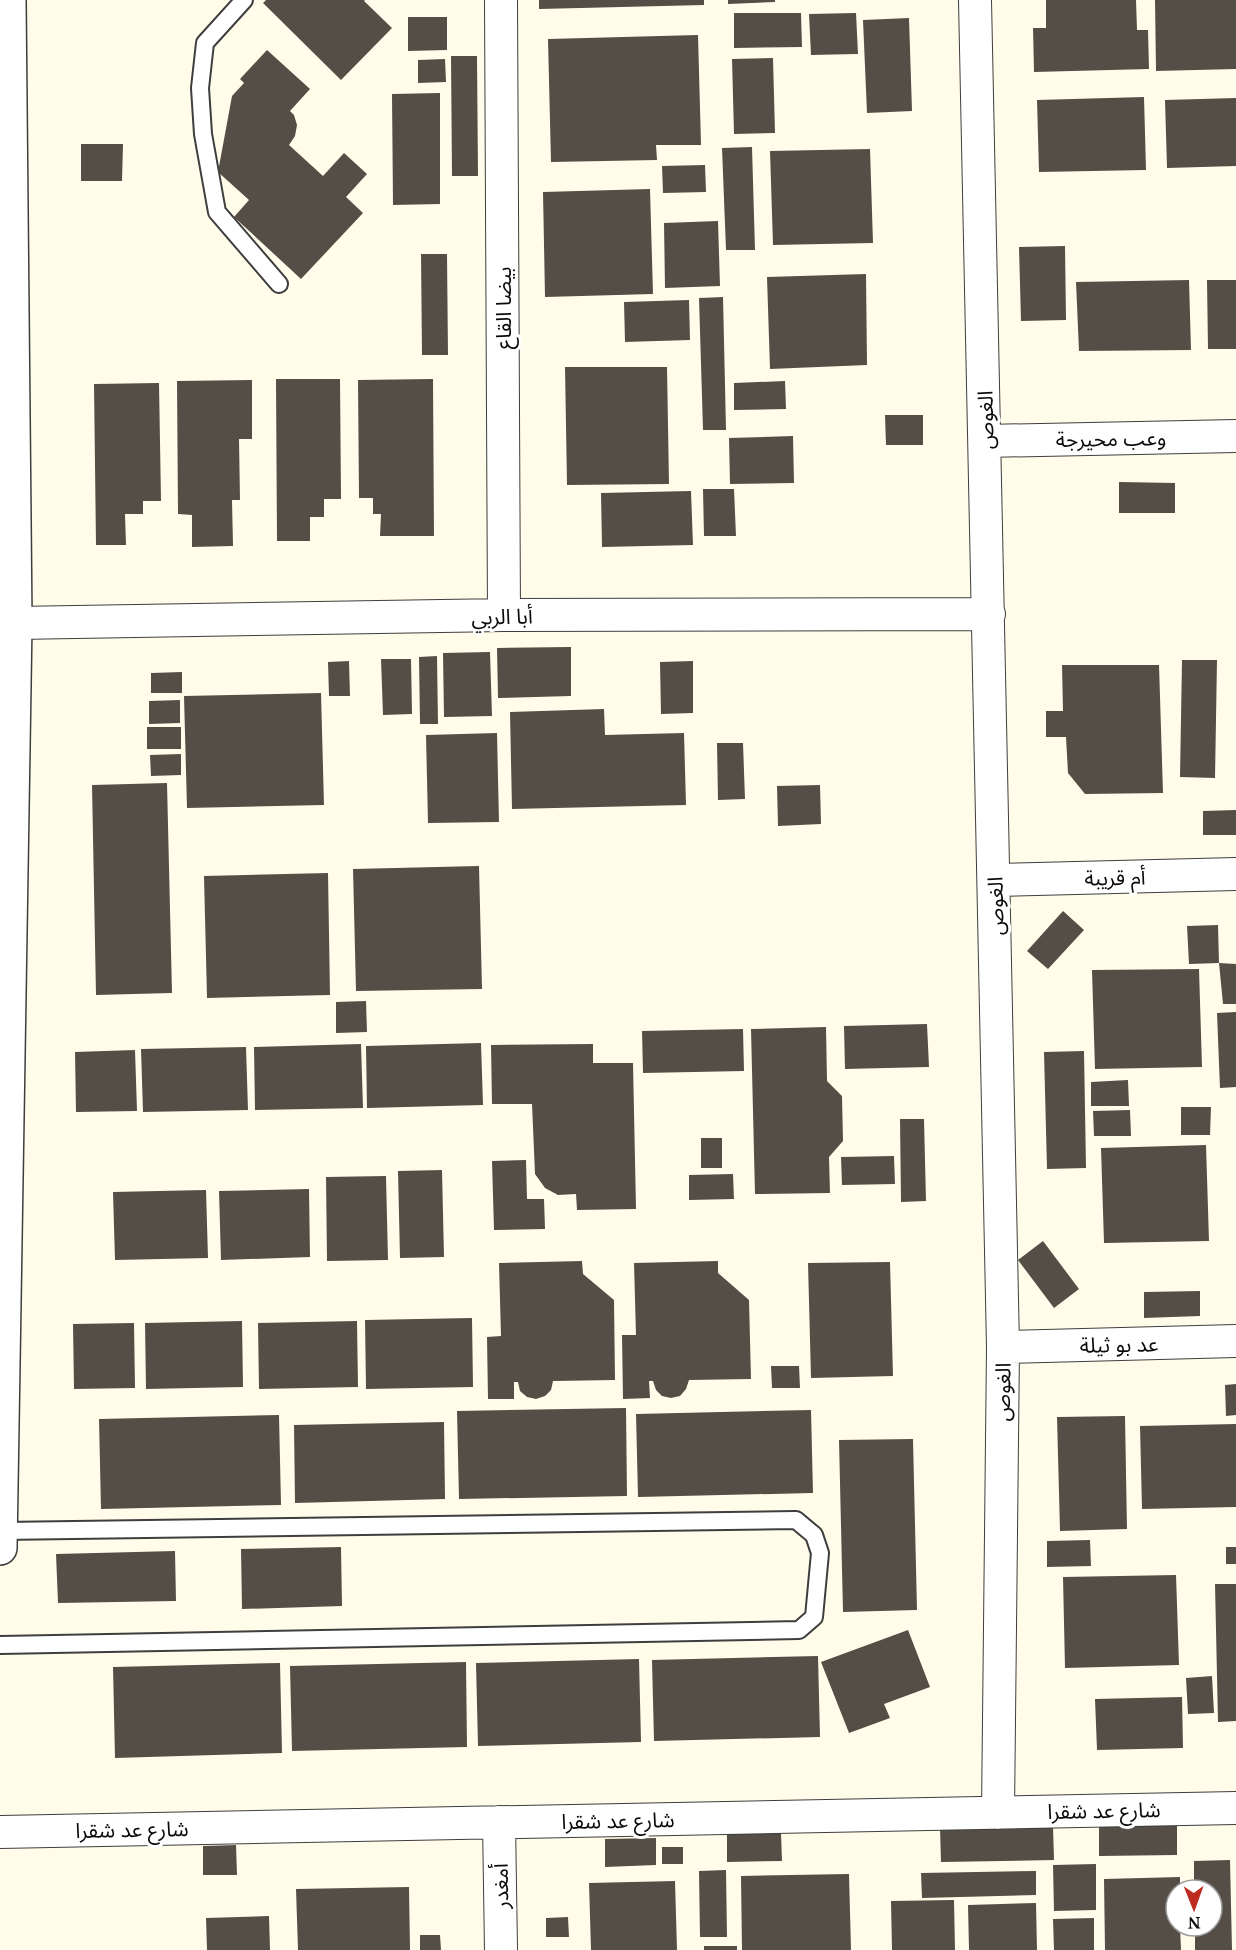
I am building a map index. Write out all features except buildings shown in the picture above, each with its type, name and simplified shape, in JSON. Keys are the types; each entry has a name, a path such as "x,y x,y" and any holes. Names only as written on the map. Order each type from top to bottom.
{"street":[{"path":"0,1548 4,1040 15,623 9,0"},
{"name":"بيضا القاع","path":"501,0 504,615"},
{"name":"الغوص","path":"975,0 1003,1347 998,1813"},
{"name":"وعب محيرجة","path":"985,441 1236,436"},
{"name":"أبا الربي","path":"15,623 504,615 989,614"},
{"name":"أم قريبة","path":"994,880 1236,874"},
{"name":"عد بو ثيلة","path":"1003,1347 1236,1341"},
{"name":"شارع عد شقرا","path":"0,1832 1236,1808"},
{"name":"أمغدر","path":"499,1822 501,1950"}],"lane":[{"path":"244,0 205,43 200,88 202,134 217,212 279,284"},
{"path":"0,1531 796,1520 814,1535 820,1552 814,1617 799,1630 0,1645"}]}
